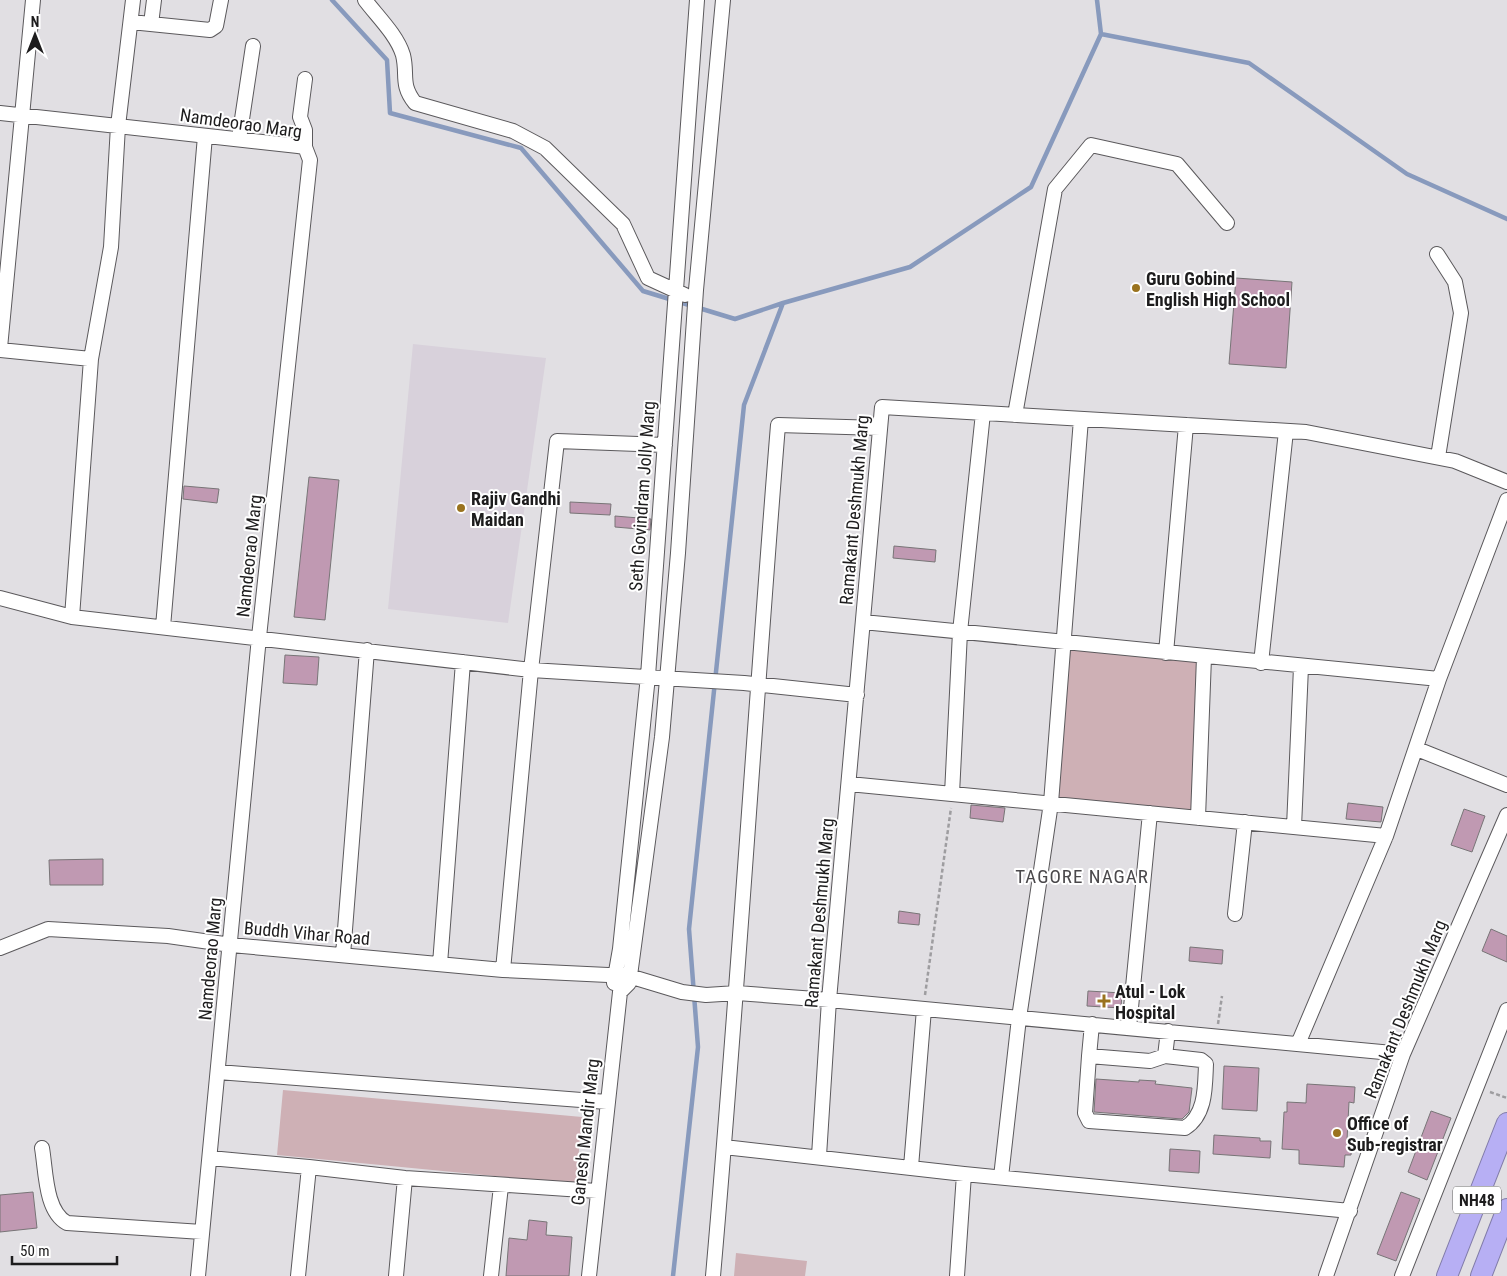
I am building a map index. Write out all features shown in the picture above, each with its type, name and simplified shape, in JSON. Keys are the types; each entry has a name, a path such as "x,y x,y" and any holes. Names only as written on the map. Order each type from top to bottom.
{"highway":[{"name":"NH48","path":"1447,1276 1507,1123"},
{"name":"NH48","path":"1480,1276 1507,1209"}],"street":[{"path":"33,0 0,349 91,358"},
{"path":"72,617 91,358 111,247 118,126 133,0"},
{"path":"151,24 154,0"},
{"path":"131,22 210,30 216,26 221,0"},
{"path":"365,0 387,28 402,54 406,91 415,102 513,131 545,148 623,224 648,278 676,296 695,298"},
{"name":"Seth Govindram Jolly Marg","path":"620,992 613,983 620,949 648,676 697,0"},
{"path":"620,992 629,984 662,737 695,298 723,0"},
{"path":"239,139 253,46"},
{"path":"305,79 300,117 305,130 305,147"},
{"name":"Namdeorao Marg","path":"0,113 305,147 310,160 259,637 198,1276"},
{"path":"163,627 205,136"},
{"path":"1015,415 1055,189 1091,145 1177,164 1227,223"},
{"path":"1437,254 1454,282 1461,313 1438,458"},
{"path":"673,330 693,331"},
{"name":"Ramakant Deshmukh Marg","path":"819,1156 829,1000 882,407 1306,432 1454,461 1507,482"},
{"path":"952,794 960,632 983,413"},
{"path":"1001,1177 1019,1018 1052,804 1062,643 1082,419"},
{"path":"713,1276 737,993 751,684 778,425 880,428"},
{"path":"1166,653 1186,425"},
{"path":"1260,662 1286,431"},
{"path":"503,970 531,670 557,441 665,446"},
{"path":"1298,1044 1386,836 1417,750 1439,679 1507,500"},
{"path":"0,598 72,617 259,637 531,670 648,676 857,694"},
{"path":"863,622 1302,667 1439,679"},
{"path":"343,955 367,650"},
{"path":"1198,818 1204,657"},
{"path":"440,964 462,662"},
{"path":"1294,827 1302,667"},
{"path":"1417,750 1507,785"},
{"path":"849,784 1386,836"},
{"path":"1130,1028 1150,813"},
{"name":"Ramakant Deshmukh Marg","path":"1326,1276 1350,1212 1403,1054 1507,815"},
{"path":"1235,914 1245,822"},
{"name":"Buddh Vihar Road","path":"0,948 48,929 168,936 231,945 503,970 629,976 682,992 706,995 737,993 924,1008 1403,1054"},
{"name":"Ganesh Mandir Marg","path":"589,1276 620,992"},
{"path":"910,1168 924,1008"},
{"path":"1402,1276 1507,1010"},
{"path":"1089,1056 1150,1061 1165,1056 1201,1060 1206,1064 1204,1098 1198,1116 1184,1128 1089,1121 1084,1114 1089,1056 1092,1024"},
{"path":"1165,1056 1168,1031"},
{"path":"218,1072 607,1102"},
{"path":"724,1147 819,1156 964,1174 1350,1212"},
{"path":"42,1148 51,1203 58,1218 67,1223 202,1232"},
{"path":"210,1158 310,1166 405,1178 597,1191"},
{"path":"298,1276 310,1166"},
{"path":"957,1276 964,1174"},
{"path":"396,1276 405,1178"},
{"path":"491,1276 501,1186"}],"path":[{"path":"924,1008 952,794"},
{"path":"1217,1036 1222,996"},
{"path":"1476,1088 1507,1098"}],"shaded area":[{"name":"Rajiv Gandhi Maidan","path":"413,344 546,358 508,623 388,609"},
{"path":"1062,643 1204,657 1198,818 1052,803"},
{"path":"283,1090 582,1117 576,1184 277,1155"},
{"path":"736,1253 807,1261 805,1276 734,1276"}],"building":[{"path":"1236,278 1292,282 1286,368 1229,364"},
{"path":"309,477 339,480 325,620 294,617"},
{"path":"184,486 219,489 217,503 183,499"},
{"path":"570,502 611,504 610,515 570,513"},
{"path":"615,516 651,519 650,530 615,527"},
{"path":"894,546 936,550 935,562 893,558"},
{"path":"285,655 319,657 317,685 283,683"},
{"path":"1348,803 1383,807 1381,822 1346,819"},
{"path":"971,805 1005,808 1003,822 970,818"},
{"path":"1464,809 1485,816 1472,852 1451,845"},
{"path":"103,859 103,885 50,885 49,860"},
{"path":"899,911 920,914 919,925 898,923"},
{"path":"1491,929 1507,936 1507,962 1482,951"},
{"path":"1190,947 1223,950 1222,964 1189,961"},
{"path":"1088,991 1122,993 1121,1008 1087,1006"},
{"path":"1224,1066 1259,1068 1257,1111 1222,1109"},
{"path":"1096,1079 1139,1082 1139,1080 1156,1081 1155,1084 1192,1088 1189,1112 1182,1119 1094,1112"},
{"path":"1307,1084 1355,1087 1354,1103 1349,1102 1347,1140 1352,1141 1351,1155 1345,1155 1344,1167 1299,1164 1299,1150 1282,1149 1284,1112 1287,1112 1287,1102 1306,1103"},
{"path":"1431,1111 1451,1118 1427,1180 1408,1172"},
{"path":"1214,1135 1260,1138 1260,1141 1271,1141 1270,1158 1213,1154"},
{"path":"1170,1149 1200,1151 1199,1173 1169,1171"},
{"path":"33,1192 37,1228 0,1232 0,1195"},
{"path":"1401,1192 1420,1199 1396,1261 1377,1254"},
{"path":"529,1220 547,1222 546,1235 572,1237 569,1276 506,1276 509,1238 527,1240"}],"waterway":[{"path":"332,0 387,60 390,113 521,148 643,291 735,319 783,303 910,267 1031,187 1101,34"},
{"path":"1097,0 1101,34 1249,63 1407,174 1507,219"},
{"path":"673,1276 698,1047 689,929 744,405 783,303"}],"place":[{"name":"Guru Gobind English High School","path":"1136,288"},
{"name":"Rajiv Gandhi Maidan","path":"461,508"},
{"name":"Atul - Lok Hospital","path":"1104,1001"},
{"name":"Office of Sub-registrar","path":"1337,1133"}],"district":[{"name":"TAGORE NAGAR","path":"1082,876"}]}
